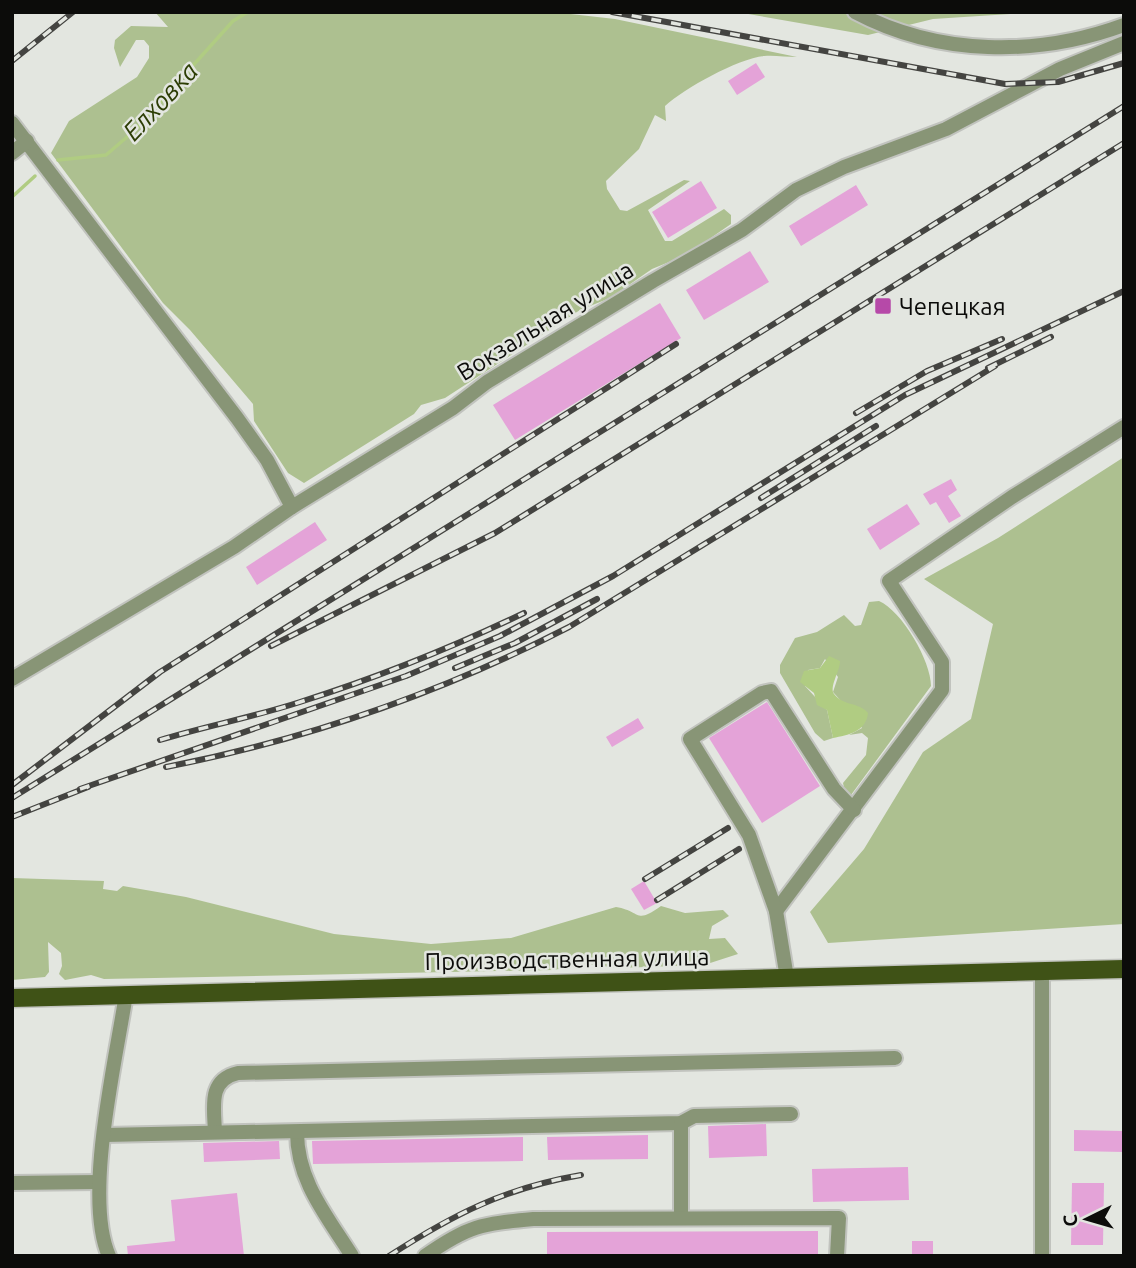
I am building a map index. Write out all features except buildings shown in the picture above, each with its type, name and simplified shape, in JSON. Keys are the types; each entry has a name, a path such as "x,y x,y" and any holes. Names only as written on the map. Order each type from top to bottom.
{"main road":[{"name":"Производственная улица","path":"12,998 1124,969"}],"street":[{"path":"855,12 915,35 988,48 1072,41 1124,24"},
{"name":"Вокзальная улица","path":"12,679 234,547 292,507 426,426 546,346 742,230 796,190 845,167 946,129 1060,69 1124,43"},
{"path":"12,123 237,418 267,460 292,507"},
{"path":"12,153 26,141"},
{"path":"776,912 942,690 942,662 889,581 1012,497 1124,427"},
{"path":"787,978 776,912 746,827 690,739 762,693 771,691 834,789 853,810"},
{"path":"1042,971 1042,1256"},
{"path":"109,1256 103,1243 98,1182 126,994"},
{"path":"215,1132 213,1098 217,1083 226,1076 238,1073 895,1058"},
{"path":"105,1135 681,1123 694,1115 791,1114"},
{"path":"681,1123 681,1218"},
{"path":"297,1132 298,1159 305,1181 352,1256"},
{"path":"12,1183 98,1182"},
{"path":"425,1256 460,1231 486,1224 534,1219 839,1218 838,1256"}],"shaded area":[{"path":"155,12 553,12 615,19 797,57 753,58 726,68 685,91 665,106 666,121 655,115 639,149 606,181 607,189 620,210 627,211 684,180 690,181 648,210 665,241 672,241 724,209 731,215 731,224 686,255 652,269 610,298 580,310 445,398 421,405 414,414 304,483 288,473 254,421 253,404 190,330 163,303 51,153 69,121 137,77 149,58 149,46 144,40 136,40 120,67 114,48 115,40 131,26 168,27"},
{"path":"737,12 1040,12 933,19 868,35"},
{"path":"1124,457 1124,924 828,943 810,912 864,849 923,752 971,719 993,624 924,579 998,538"},
{"path":"879,601 897,615 914,638 926,664 931,686 851,795 845,792 843,783 866,755 868,738 862,733 849,735 862,728 846,703 833,692 838,677 825,659 820,668 808,670 805,686 827,710 833,738 824,741 815,733 780,673 780,665 795,638 817,632 844,615 855,626 861,625 869,602"},
{"path":"829,656 840,661 833,687 834,694 868,713 864,725 860,728 850,734 833,738 827,710 817,705 814,693 800,682 804,671 820,668"},
{"path":"12,878 104,881 103,889 117,891 123,886 186,897 334,934 431,944 511,938 616,907 642,916 661,906 685,913 723,910 729,916 712,926 709,939 725,938 738,954 704,965 617,968 589,964 553,970 104,979 91,975 65,980 59,974 62,966 61,953 48,942 49,972 45,977 12,980"}],"waterway":[{"name":"Елховка","path":"58,160 106,155 134,131 233,21 248,12"},
{"name":"Елховка","path":"12,197 35,176"}],"railway":[{"path":"12,61 73,12"},
{"path":"612,12 1005,84 1058,82 1124,63"},
{"path":"12,798 1124,106"},
{"path":"271,646 495,533 1124,143"},
{"path":"80,789 406,676 500,636 613,576 905,395 1124,291"},
{"path":"988,368 1051,337"},
{"path":"856,413 927,371 1002,339"},
{"path":"12,785 160,672 676,344"},
{"path":"166,767 270,743 321,728 423,693 521,651 569,627 995,366"},
{"path":"761,498 876,426"},
{"path":"455,668 515,643 597,599"},
{"path":"160,740 283,707 357,683 524,613"},
{"path":"12,817 88,787"},
{"path":"645,879 728,828"},
{"path":"657,900 739,849"},
{"path":"389,1256 458,1215 504,1195 581,1175"}],"place":[{"name":"Чепецкая","path":"883,306"}]}
